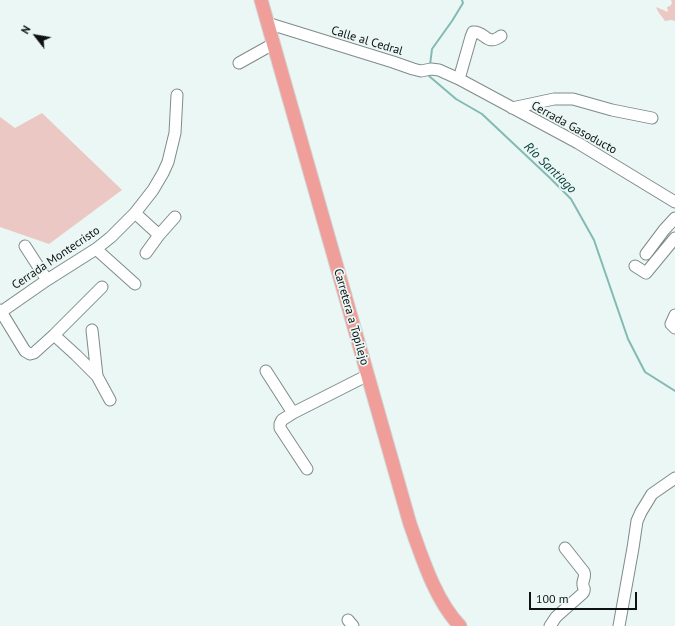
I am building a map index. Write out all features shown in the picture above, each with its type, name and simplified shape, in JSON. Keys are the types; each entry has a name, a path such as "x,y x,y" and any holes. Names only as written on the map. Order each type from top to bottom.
{"main road":[{"name":"Carretera a Topilejo","path":"261,0 410,524 425,566 442,601 458,625"}],"street":[{"name":"Calle al Cedral","path":"267,24 413,69 439,70 459,79"},
{"path":"459,79 473,32 477,32 491,40 496,40 501,36"},
{"path":"239,62 273,44"},
{"name":"Cerrada Gasoducto","path":"459,79 578,143 675,202"},
{"name":"Cerrada Montecristo","path":"0,311 96,249 111,237 135,213 164,173 168,162 175,133 177,95"},
{"path":"512,108 554,99 573,99 612,110 652,118"},
{"path":"135,213 159,235"},
{"path":"146,252 175,217"},
{"path":"646,254 675,218"},
{"path":"635,266 646,273 675,238"},
{"path":"25,246 47,280"},
{"path":"96,249 135,284"},
{"path":"0,311 25,351 30,354 34,353 102,287"},
{"path":"675,315 671,324 675,328"},
{"path":"92,330 98,376 110,400"},
{"path":"54,334 98,376"},
{"path":"266,372 293,414"},
{"path":"307,469 280,428 282,420 368,375"},
{"path":"619,626 637,522 652,494 675,478"},
{"path":"550,626 556,617 584,591 582,582 585,576 584,572 565,548"}],"shaded area":[{"path":"671,0 675,0 675,21 665,21 656,7 668,12 667,7 672,3"},
{"path":"42,113 122,190 49,244 0,227 0,117 15,128"}],"waterway":[{"name":"Río Santiago","path":"430,65 432,49 452,21 463,3 462,0"},
{"name":"Río Santiago","path":"429,74 429,76 456,99 482,114 571,199 594,240 628,339 645,372 675,391"}]}
